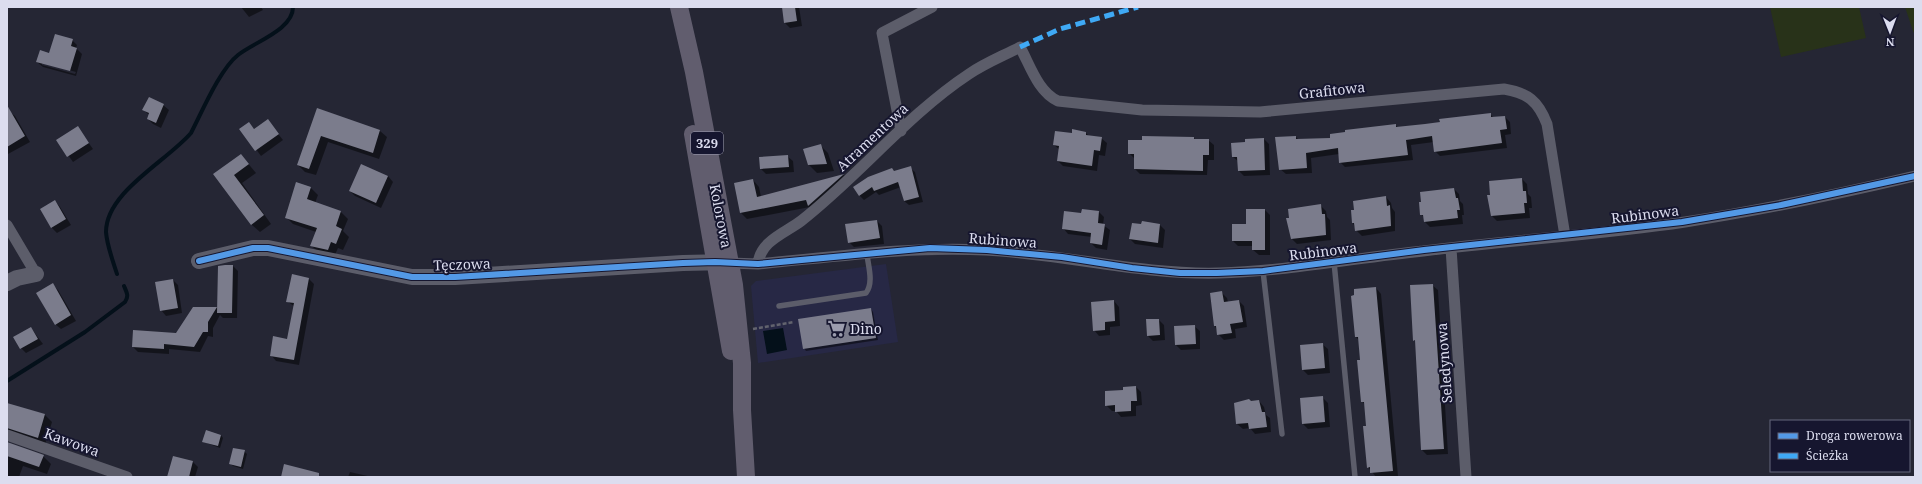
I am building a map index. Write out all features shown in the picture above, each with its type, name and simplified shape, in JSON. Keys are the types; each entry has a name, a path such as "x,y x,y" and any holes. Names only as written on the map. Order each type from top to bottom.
{"main road":[{"name":"Kolorowa","path":"680,15 694,72 722,262 740,330 743,382 742,410 746,477"}],"street":[{"path":"901,131 882,33 932,7"},
{"name":"Atramentowa","path":"758,264 759,255 763,248 801,221 924,110 969,74 1020,47"},
{"name":"Grafitowa","path":"1020,47 1038,81 1049,97 1058,101 1090,106 1142,110 1260,112 1504,89 1520,92 1533,100 1542,112 1547,124 1565,236"},
{"name":"Rubinowa","path":"722,262 758,264 930,248 987,250 1062,257 1132,268 1180,273 1263,271 1682,222 1781,205 1915,176"},
{"path":"7,225 36,274 17,278 7,283"},
{"name":"Tęczowa","path":"199,261 253,248 268,248 412,277 455,277 722,262"},
{"name":"Seledynowa","path":"1451,248 1466,477"},
{"name":"Kawowa","path":"7,435 127,477"}],"lane":[{"path":"778,306 866,292 870,288 867,254"},
{"path":"1334,262 1355,477"},
{"path":"1263,271 1282,434"}],"path":[{"path":"749,329 794,322"}],"shaded area":[{"path":"886,264 898,342 758,363 751,286 756,281"},
{"path":"783,328 787,350 767,354 763,331"}],"green space":[{"path":"1770,7 1859,7 1866,38 1781,57"},
{"path":"1905,7 1915,7 1915,35 1913,31"}],"building":[{"path":"782,7 795,7 797,21 784,23"},
{"path":"55,34 73,39 71,46 77,48 70,71 36,62 40,50 49,53"},
{"path":"149,97 164,104 156,123 147,119 149,113 142,110"},
{"path":"7,105 25,136 7,147"},
{"path":"317,108 380,130 373,153 321,136 309,169 297,165"},
{"path":"1491,113 1491,117 1505,116 1507,129 1500,130 1502,143 1434,152 1432,136 1406,140 1408,155 1339,163 1338,148 1306,153 1307,168 1279,170 1275,137 1296,136 1296,139 1330,138 1330,134 1345,132 1345,130 1396,124 1396,127 1425,124 1440,122 1439,119"},
{"path":"268,119 279,134 255,151 239,129 249,122 254,129"},
{"path":"78,126 89,143 67,157 56,140"},
{"path":"1072,129 1086,132 1086,135 1102,137 1100,151 1094,150 1092,166 1057,161 1059,146 1053,145 1055,131 1072,133"},
{"path":"1142,136 1194,137 1194,139 1209,139 1209,155 1203,155 1203,171 1134,169 1134,154 1128,154 1128,140 1142,140"},
{"path":"1264,138 1265,170 1238,171 1237,157 1232,157 1231,143 1245,142 1245,139"},
{"path":"821,144 827,164 808,165 803,149"},
{"path":"241,154 249,164 234,175 264,215 251,225 213,174"},
{"path":"788,155 789,167 760,169 759,157"},
{"path":"361,164 388,176 376,203 349,191"},
{"path":"911,166 919,197 904,201 898,182 874,191 872,187 859,196 853,187 868,177 892,168 894,171"},
{"path":"844,174 808,206 806,200 740,213 734,183 753,179 757,197"},
{"path":"1522,178 1523,191 1526,191 1527,203 1524,203 1525,213 1491,216 1487,195 1490,195 1489,181"},
{"path":"296,182 311,187 307,199 341,211 336,226 342,229 336,244 331,242 328,250 310,246 317,228 285,218"},
{"path":"1454,188 1456,198 1458,198 1460,210 1457,210 1458,218 1424,222 1423,215 1420,215 1420,192"},
{"path":"1386,196 1387,206 1390,205 1391,226 1355,231 1354,223 1352,223 1351,210 1354,210 1353,201"},
{"path":"55,200 66,219 51,228 40,209"},
{"path":"1321,204 1322,214 1325,214 1326,235 1291,239 1286,218 1289,218 1288,209"},
{"path":"1082,209 1099,211 1098,223 1105,224 1102,245 1090,243 1091,233 1062,229 1064,211 1081,213"},
{"path":"1246,209 1265,209 1265,250 1252,250 1252,241 1232,241 1232,224 1246,224"},
{"path":"877,220 880,238 848,243 845,224"},
{"path":"1142,221 1160,224 1158,243 1129,239 1132,223 1141,224"},
{"path":"233,265 232,313 217,313 218,266"},
{"path":"292,274 309,278 294,360 270,356 273,336 287,339 294,303 286,302"},
{"path":"173,279 178,308 160,311 155,282"},
{"path":"53,283 71,315 55,325 36,293"},
{"path":"1433,284 1444,449 1421,450 1415,340 1413,341 1410,285"},
{"path":"1376,287 1393,471 1370,473 1370,467 1367,468 1363,426 1366,426 1364,402 1361,402 1357,360 1360,360 1358,337 1355,337 1351,296 1354,295 1354,289"},
{"path":"1222,291 1224,302 1239,300 1243,322 1230,324 1232,333 1217,335 1216,326 1214,326 1210,293"},
{"path":"1114,300 1115,321 1105,322 1105,330 1093,331 1091,302"},
{"path":"193,307 217,307 208,322 208,332 203,332 194,347 164,344 164,349 132,347 133,330 176,333"},
{"name":"Dino","path":"871,308 876,338 803,349 798,319"},
{"path":"1146,319 1159,319 1160,335 1147,336"},
{"path":"1195,325 1196,344 1175,345 1174,326"},
{"path":"31,327 38,339 20,349 13,337"},
{"path":"1323,343 1325,368 1302,370 1300,345"},
{"path":"1136,386 1137,401 1131,401 1131,411 1115,412 1115,405 1105,406 1105,391 1123,390 1123,387"},
{"path":"1323,396 1325,422 1302,424 1300,398"},
{"path":"1249,399 1251,401 1259,400 1262,412 1265,412 1267,427 1249,429 1248,423 1236,424 1234,403"},
{"path":"7,403 45,414 38,438 7,428"},
{"path":"206,430 221,435 218,446 202,442"},
{"path":"7,442 44,455 39,467 7,456"},
{"path":"233,448 245,450 241,467 229,464"},
{"path":"173,456 193,461 189,477 167,477"},
{"path":"284,464 319,473 319,477 281,477"}],"waterway":[{"path":"117,274 106,232 109,217 116,204 127,190 191,133 218,80 231,62 245,50 280,29 287,22 293,7"},
{"path":"7,381 85,332 125,302 127,294 124,286"}],"marked path":[{"path":"1020,47 1060,29 1138,7"}],"cycle path":[{"path":"199,261 253,248 268,248 412,277 455,277 683,263 715,262 758,264 930,248 987,250 1062,257 1132,268 1180,273 1263,271 1424,250 1682,222 1781,205 1915,176"}],"place":[{"name":"Dino","path":"837,328"}]}
